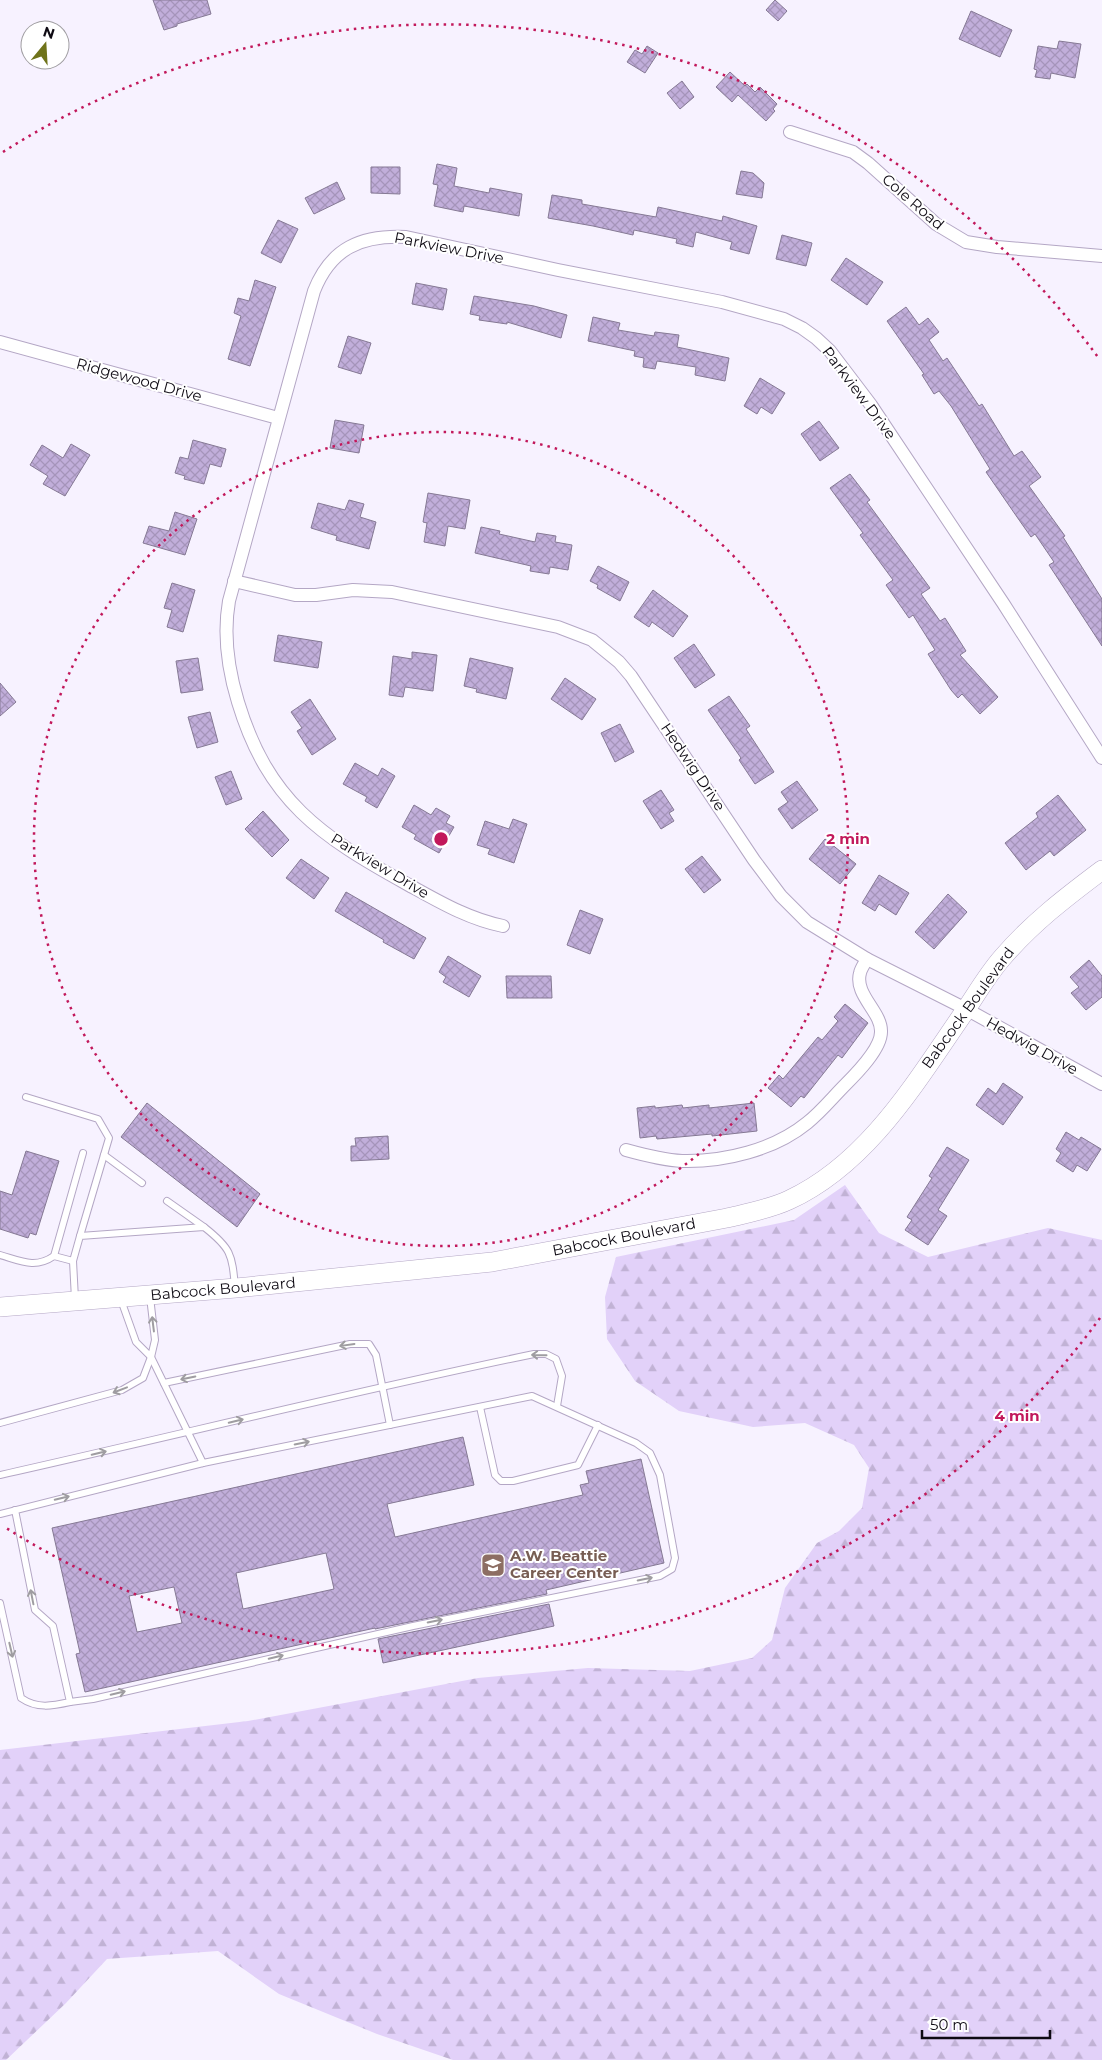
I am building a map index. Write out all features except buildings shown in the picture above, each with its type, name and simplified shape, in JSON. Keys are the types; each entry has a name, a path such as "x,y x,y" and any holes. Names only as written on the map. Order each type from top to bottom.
{"main road":[{"name":"Babcock Boulevard","path":"0,1308 236,1288 492,1262 727,1218 788,1201 821,1183 860,1151 918,1079 1002,958 1033,924 1102,870"}],"street":[{"name":"Cole Road","path":"790,132 853,152 868,163 936,224 966,242 997,247 1102,256"},
{"name":"Parkview Drive","path":"504,926 466,915 381,870 332,839 291,804 264,765 251,741 234,690 229,667 225,620 314,290 320,276 343,250 358,242 374,238 406,237 558,270 722,302 784,319 802,328 830,351 871,405 1003,603 1102,758"},
{"name":"Ridgewood Drive","path":"0,342 278,418"},
{"name":"Hedwig Drive","path":"234,581 295,595 316,595 353,590 392,592 558,627 592,640 619,662 631,676 754,860 781,896 807,922 867,960 966,1009 1102,1084"},
{"path":"626,1150 682,1161 714,1159 763,1148 807,1123 850,1080 879,1043 881,1032 879,1020 868,1002 860,983 860,973 867,960"}],"lane":[{"path":"26,1097 98,1119 109,1138 73,1261 76,1302"},
{"path":"0,1255 33,1264 45,1262 54,1256 83,1153"},
{"path":"104,1155 142,1183"},
{"path":"167,1201 222,1240 232,1258 236,1288"},
{"path":"80,1236 204,1227"},
{"path":"54,1256 73,1261"},
{"path":"0,1422 122,1390 143,1378 155,1340 150,1296"},
{"path":"120,1298 136,1342 151,1357 203,1463"},
{"path":"164,1383 350,1344 369,1344 376,1355 384,1385 390,1425"},
{"path":"0,1475 188,1433 384,1385 534,1354 546,1354 556,1359 562,1376 557,1406"},
{"path":"0,1514 203,1463 532,1396 636,1442 650,1453 660,1475 674,1558 672,1568 660,1576 413,1626 94,1699 51,1707 30,1704 22,1698 0,1603"},
{"path":"480,1407 495,1475 501,1481 513,1481 578,1465 598,1425"},
{"path":"15,1510 35,1610 52,1626 70,1702"}],"green space":[{"path":"845,1185 879,1233 928,1257 1048,1228 1102,1240 1102,2060 453,2060 377,2034 279,1994 218,1951 107,1959 66,2003 6,2060 0,2060 0,1750 248,1721 478,1678 588,1668 690,1671 752,1658 772,1640 785,1588 817,1543 839,1531 862,1508 869,1468 854,1445 805,1423 753,1427 679,1411 635,1381 607,1339 605,1297 616,1257 794,1220"}],"place":[{"name":"A.W. Beattie Career Center","path":"493,1565"}]}
